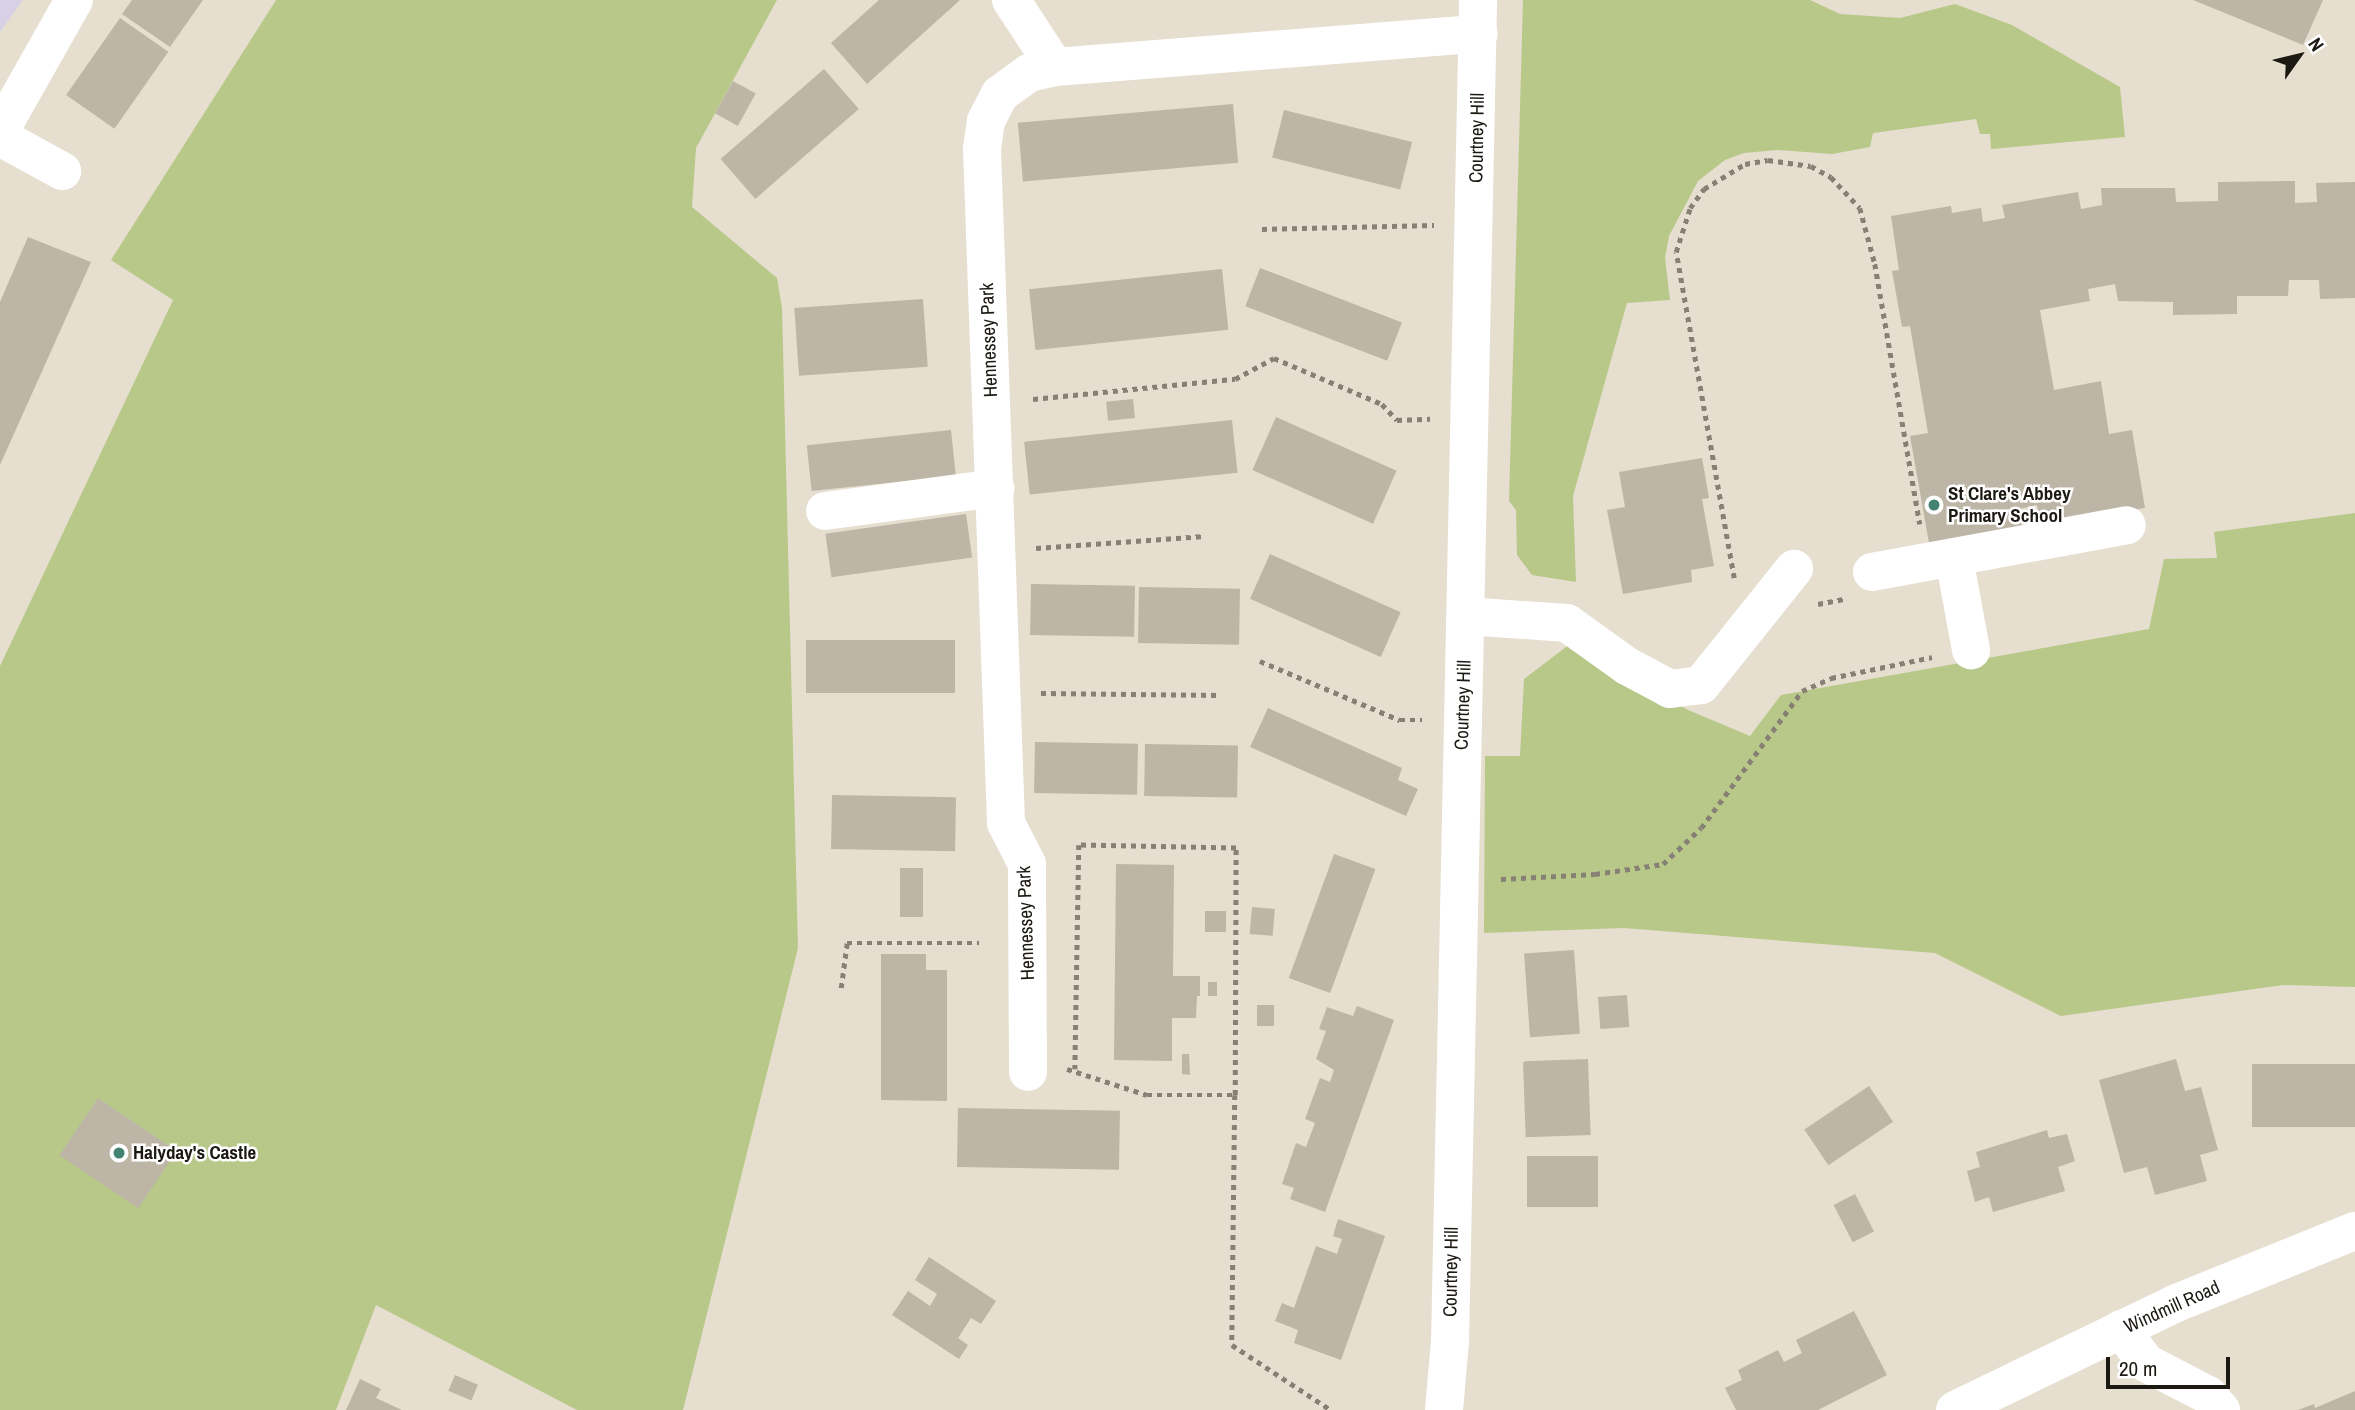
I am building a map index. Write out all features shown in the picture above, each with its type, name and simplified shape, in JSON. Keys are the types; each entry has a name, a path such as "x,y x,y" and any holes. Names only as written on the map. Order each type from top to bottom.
{"street":[{"path":"0,131 74,0"},
{"path":"1011,0 1055,67"},
{"name":"Hennessey Park","path":"1028,1073 1027,864 1006,823 982,149 986,121 1000,94 1029,72 1479,17"},
{"name":"Courtney Hill","path":"1444,1410 1451,1342 1457,881 1466,616 1479,17"},
{"path":"0,137 62,171"},
{"path":"825,511 995,488"},
{"path":"1873,575 2127,525"},
{"path":"1953,653 1954,558"},
{"path":"1466,616 1567,623 1627,666 1670,689 1701,685 1794,569"},
{"name":"Windmill Road","path":"1955,1410 2121,1329 2355,1231"},
{"path":"2121,1329 2146,1363 2208,1395 2221,1410"}],"path":[{"path":"1736,589 1675,252 1680,229 1697,198 1723,174 1745,164 1768,160 1811,166 1831,177 1860,208 1875,264 1920,527"},
{"path":"1262,229 1442,225"},
{"path":"1033,399 1235,379 1274,358 1382,404 1397,420 1437,419"},
{"path":"1025,549 1205,536"},
{"path":"1457,881 1595,874 1663,864 1701,828 1802,691 1831,678 1953,653"},
{"path":"1261,661 1400,720 1430,719"},
{"path":"1026,693 1221,695"},
{"path":"1075,1069 1079,845 1236,848 1232,1345 1331,1410"},
{"path":"841,988 847,943 979,943"},
{"path":"1028,1073 1075,1069 1147,1095 1235,1095"}],"shaded area":[{"path":"0,0 23,0 0,32"}],"green space":[{"path":"276,0 777,0 696,148 692,207 777,278 782,308 798,948 683,1410 577,1410 376,1305 336,1410 0,1410 0,666 173,300 111,260"},
{"path":"1523,0 1810,0 1840,14 1900,18 1955,4 2012,25 2120,87 2125,137 1991,149 1990,134 1980,134 1976,119 1873,133 1870,147 1832,154 1777,150 1744,153 1725,160 1698,181 1669,236 1665,258 1670,300 1627,303 1573,496 1576,582 1532,575 1517,555 1516,510 1509,501"},
{"path":"2355,513 2355,987 2283,985 2061,1016 1935,953 1624,928 1484,933 1485,756 1520,756 1524,679 1570,644 1688,710 1750,736 1781,695 2149,629 2164,559 2217,558 2214,532"}],"building":[{"path":"132,0 203,0 170,47 122,14"},
{"path":"879,0 960,0 867,84 831,43"},
{"path":"2193,0 2323,0 2303,45"},
{"path":"120,18 168,52 114,129 66,95"},
{"path":"824,69 859,109 755,199 721,159"},
{"path":"733,81 756,94 738,126 715,113"},
{"path":"1233,104 1238,163 1023,182 1018,123"},
{"path":"1284,110 1412,142 1400,189 1272,158"},
{"path":"2295,181 2295,203 2317,202 2316,183 2355,182 2355,298 2320,299 2319,280 2289,280 2288,296 2237,296 2237,314 2173,315 2173,302 2118,301 2115,284 2088,289 2090,301 2040,310 2054,390 2101,381 2109,434 2132,430 2145,508 2041,525 2037,505 2019,509 2022,528 1929,543 1910,436 1928,433 1910,326 1902,327 1892,271 1899,270 1891,216 1951,206 1952,213 1981,208 1983,222 2005,218 2002,205 2078,192 2081,209 2102,205 2101,188 2175,188 2176,202 2218,201 2218,182"},
{"path":"28,237 91,262 0,465 0,302"},
{"path":"1260,268 1402,322 1387,361 1245,306"},
{"path":"1222,269 1228,330 1035,350 1029,289"},
{"path":"923,299 928,367 799,376 794,308"},
{"path":"1133,399 1135,418 1108,421 1106,402"},
{"path":"1276,417 1397,471 1373,524 1252,470"},
{"path":"1232,420 1238,473 1030,495 1024,442"},
{"path":"951,430 956,476 812,491 807,445"},
{"path":"1702,458 1709,498 1702,499 1714,566 1691,570 1692,582 1623,594 1607,510 1625,507 1619,472"},
{"path":"966,514 972,558 832,577 825,534"},
{"path":"1270,554 1401,612 1381,657 1250,599"},
{"path":"1031,584 1135,586 1134,637 1030,635"},
{"path":"1139,587 1240,589 1239,645 1138,643"},
{"path":"806,640 955,640 955,693 806,693"},
{"path":"1268,708 1402,768 1398,780 1418,789 1406,816 1250,747"},
{"path":"1035,742 1138,744 1137,795 1034,793"},
{"path":"1145,744 1238,746 1237,798 1144,796"},
{"path":"832,795 956,797 955,851 831,849"},
{"path":"1334,854 1375,869 1330,993 1289,978"},
{"path":"1116,864 1174,865 1173,976 1200,976 1200,996 1197,996 1196,1018 1172,1018 1172,1061 1114,1060"},
{"path":"900,868 923,868 923,917 900,917"},
{"path":"1252,907 1275,909 1273,936 1250,934"},
{"path":"1205,911 1226,911 1226,932 1205,932"},
{"path":"1574,950 1580,1034 1530,1037 1524,953"},
{"path":"881,954 926,954 926,970 947,970 947,1101 881,1100"},
{"path":"1208,982 1217,982 1217,996 1208,996"},
{"path":"1627,995 1629,1027 1600,1029 1598,997"},
{"path":"1257,1005 1274,1005 1274,1026 1257,1026"},
{"path":"1357,1006 1394,1020 1325,1212 1290,1199 1294,1188 1282,1184 1296,1143 1306,1147 1315,1123 1305,1119 1320,1078 1330,1082 1334,1070 1316,1059 1326,1031 1319,1029 1327,1007 1353,1016"},
{"path":"1182,1054 1189,1054 1190,1075 1182,1074"},
{"path":"1588,1059 1591,1135 1526,1137 1523,1061"},
{"path":"2176,1059 2185,1091 2201,1087 2218,1150 2200,1155 2207,1181 2155,1195 2147,1167 2124,1173 2099,1080"},
{"path":"2252,1064 2355,1064 2355,1127 2252,1127"},
{"path":"1869,1086 1893,1122 1828,1165 1804,1130"},
{"name":"Halyday's Castle","path":"98,1098 177,1151 138,1208 59,1155"},
{"path":"958,1108 1120,1111 1119,1170 957,1167"},
{"path":"2047,1130 2049,1138 2067,1134 2075,1161 2058,1167 2065,1191 1993,1212 1989,1197 1975,1202 1967,1171 1980,1167 1976,1152"},
{"path":"1527,1156 1598,1156 1598,1207 1527,1207"},
{"path":"1855,1194 1874,1231 1853,1242 1834,1205"},
{"path":"1338,1219 1385,1236 1341,1360 1294,1343 1298,1330 1275,1321 1282,1303 1294,1308 1316,1246 1337,1254 1342,1239 1333,1236"},
{"path":"929,1257 996,1301 981,1324 971,1318 958,1338 968,1345 959,1359 892,1315 908,1291 930,1306 937,1294 915,1280"},
{"path":"1854,1311 1887,1375 1818,1410 1736,1410 1725,1388 1742,1380 1738,1370 1778,1350 1784,1362 1802,1353 1796,1340"},
{"path":"455,1375 478,1385 471,1400 448,1391"},
{"path":"360,1379 381,1389 376,1398 402,1410 346,1410"},
{"path":"2355,1391 2355,1410 2298,1410 2314,1404 2315,1408"}],"place":[{"name":"St Clare's Abbey Primary School","path":"1934,505"},
{"name":"Halyday's Castle","path":"119,1153"}]}
